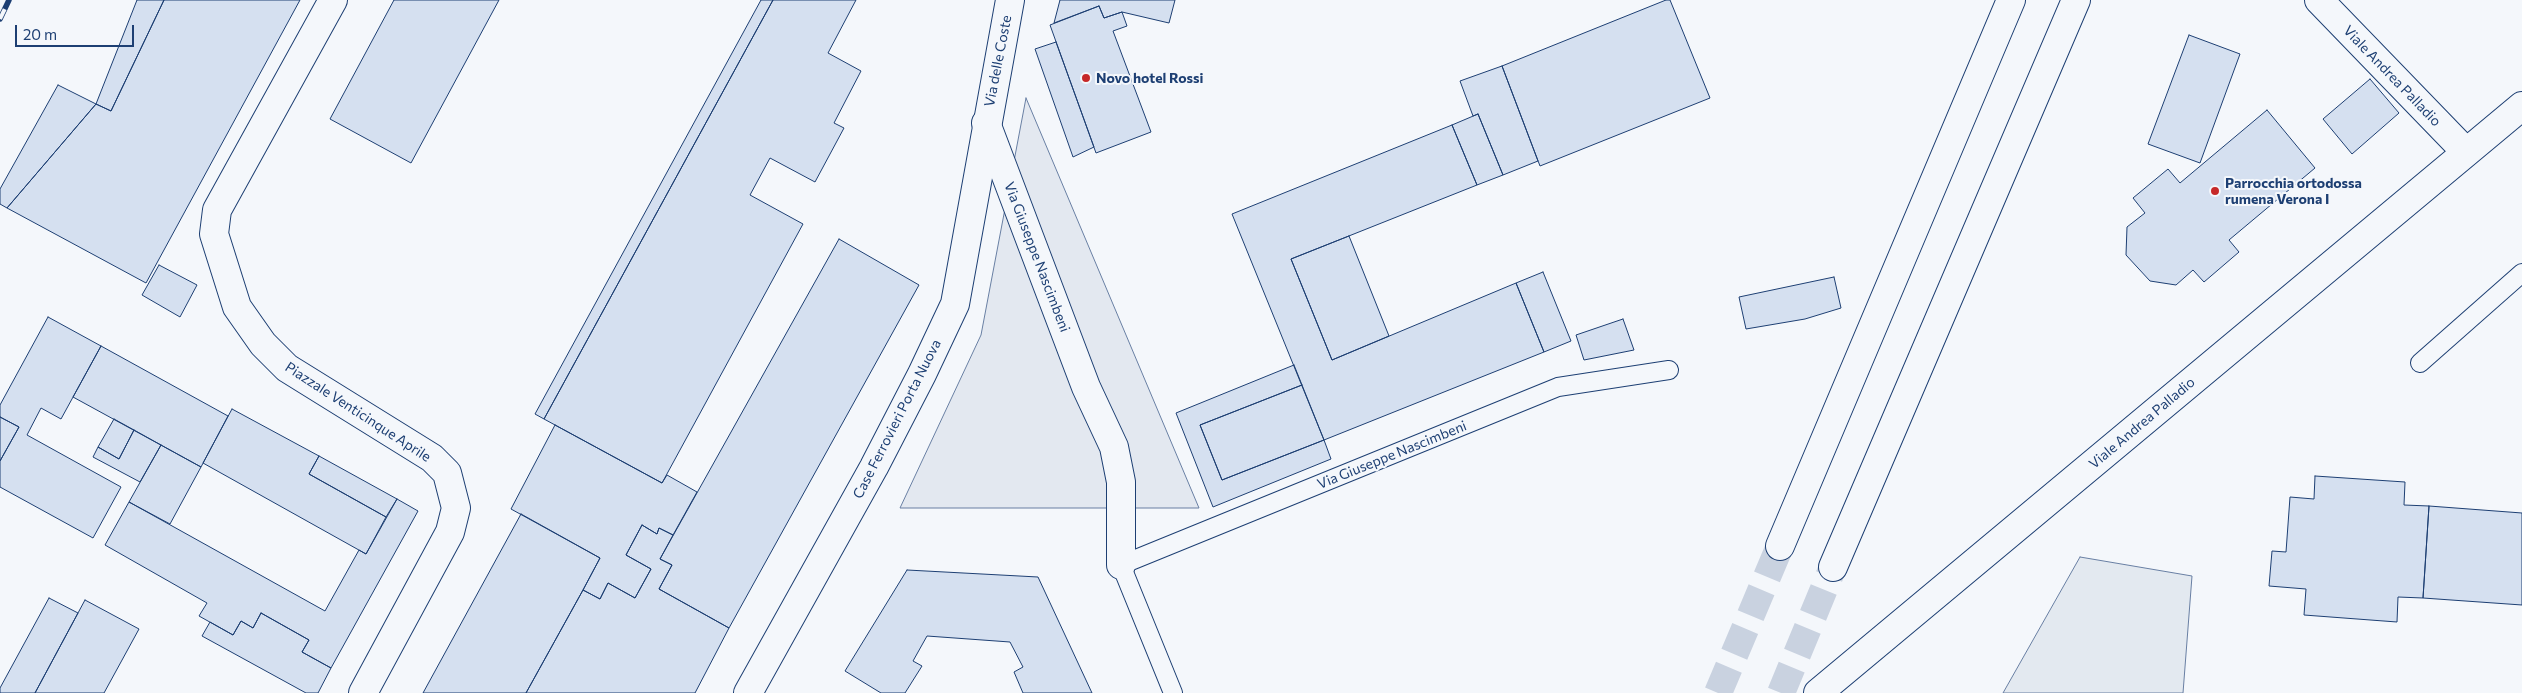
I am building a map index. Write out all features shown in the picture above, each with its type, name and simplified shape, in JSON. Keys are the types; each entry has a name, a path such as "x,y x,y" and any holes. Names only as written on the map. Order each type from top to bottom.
{"main road":[{"name":"Piazzale Venticinque Aprile","path":"332,0 217,210 214,234 237,307 263,344 287,368 432,458 447,473 456,508 450,532 363,693"},
{"name":"Via delle Coste","path":"986,122 1010,0"},
{"path":"1780,546 2011,0"},
{"path":"1833,567 2076,0"},
{"name":"Viale Andrea Palladio","path":"2319,0 2466,152"},
{"name":"Viale Andrea Palladio","path":"1818,693 2522,106"},
{"name":"Via Giuseppe Nascimbeni","path":"986,122 1086,387 1114,447 1120,482 1121,565"},
{"name":"Case Ferrovieri Porta Nuova","path":"748,693 874,467 922,374 955,304 986,122"}],"lane":[{"path":"2420,363 2522,272"},
{"name":"Via Giuseppe Nascimbeni","path":"1173,693 1121,565 1558,387 1669,370"}],"shaded area":[{"path":"1026,98 1199,508 900,508 981,335"},
{"path":"2080,557 2192,576 2183,693 2003,693"}],"building":[{"path":"137,0 164,0 111,111 96,104"},
{"path":"164,0 300,0 146,283 7,208 96,104 111,111"},
{"path":"394,0 499,0 411,163 330,119"},
{"path":"761,0 773,0 544,419 535,414"},
{"path":"773,0 856,0 828,53 861,71 834,123 844,128 815,182 770,158 750,195 803,224 662,483 544,419"},
{"path":"1060,0 1175,0 1169,23 1122,12 1104,18 1099,6 1054,23"},
{"path":"1670,0 1710,98 1540,166 1502,66"},
{"path":"1099,6 1104,18 1122,12 1127,26 1113,31 1151,132 1096,153 1050,25"},
{"path":"2189,35 2240,54 2200,163 2148,144"},
{"path":"1056,42 1094,147 1073,157 1035,49"},
{"path":"1502,66 1538,161 1503,175 1478,114 1473,116 1460,81"},
{"path":"2370,79 2399,113 2352,154 2323,119"},
{"path":"58,85 96,104 7,208 0,204 0,189"},
{"name":"Parrocchia ortodossa rumena Verona I","path":"2267,110 2315,168 2229,240 2239,252 2204,282 2193,270 2176,285 2150,281 2126,255 2127,227 2145,213 2133,198 2168,169 2180,183"},
{"path":"1478,114 1503,175 1477,185 1452,125"},
{"path":"1452,125 1477,185 1291,259 1332,360 1516,283 1544,352 1324,440 1232,214"},
{"path":"1349,236 1389,336 1332,360 1291,259"},
{"path":"839,239 919,285 729,628 659,589 672,565 660,559"},
{"path":"159,265 197,285 180,317 142,295"},
{"path":"1543,272 1571,341 1544,352 1516,283"},
{"path":"1834,277 1841,308 1805,319 1746,329 1739,297"},
{"path":"48,317 101,346 61,419 41,408 27,435 121,487 93,538 0,487 0,461 19,427 0,417 0,405"},
{"path":"1623,319 1634,350 1584,360 1576,335"},
{"path":"101,346 228,416 201,467 73,397"},
{"path":"1294,365 1302,385 1200,425 1222,480 1324,440 1331,459 1213,507 1176,413"},
{"path":"1302,385 1324,440 1222,480 1200,425"},
{"path":"232,409 319,456 309,474 386,517 366,554 203,463"},
{"path":"0,417 19,427 0,461"},
{"path":"114,419 134,430 119,459 98,447"},
{"path":"555,425 662,483 667,475 697,492 673,535 659,528 657,534 642,525 626,555 651,569 635,598 608,583 600,599 583,590 600,558 511,509"},
{"path":"134,430 161,445 140,482 93,457 98,447 119,459"},
{"path":"161,445 201,467 170,524 129,502"},
{"path":"319,456 397,499 386,517 309,474"},
{"path":"2315,476 2405,482 2404,505 2429,506 2423,598 2398,597 2397,622 2304,615 2306,589 2269,586 2272,551 2286,552 2290,497 2314,499"},
{"path":"397,499 418,511 331,668 302,652 309,640 261,613 253,628 241,621 233,635 199,616 207,603 105,545 129,502 325,611 359,550 366,554"},
{"path":"2429,506 2522,513 2522,605 2423,598"},
{"path":"521,514 600,558 583,590 526,693 423,693"},
{"path":"642,525 657,534 659,528 673,535 660,559 672,565 659,589 729,628 695,693 526,693 583,590 600,599 608,583 635,598 651,569 626,555"},
{"path":"907,570 1038,577 1092,693 1023,693 1014,672 1023,667 1010,642 927,636 913,661 922,666 905,693 881,693 845,671"},
{"path":"49,598 78,613 35,693 0,693 0,688"},
{"path":"85,600 139,629 104,693 35,693"},
{"path":"261,613 309,640 302,652 331,668 318,693 306,693 202,636 210,622 233,635 241,621 253,628"}],"tunnel":[{"path":"1718,693 1780,546"},
{"path":"1781,693 1833,567"}],"railway":[{"path":"0,19 9,0"}],"place":[{"name":"Novo hotel Rossi","path":"1086,78"},
{"name":"Parrocchia ortodossa rumena Verona I","path":"2215,191"}]}
